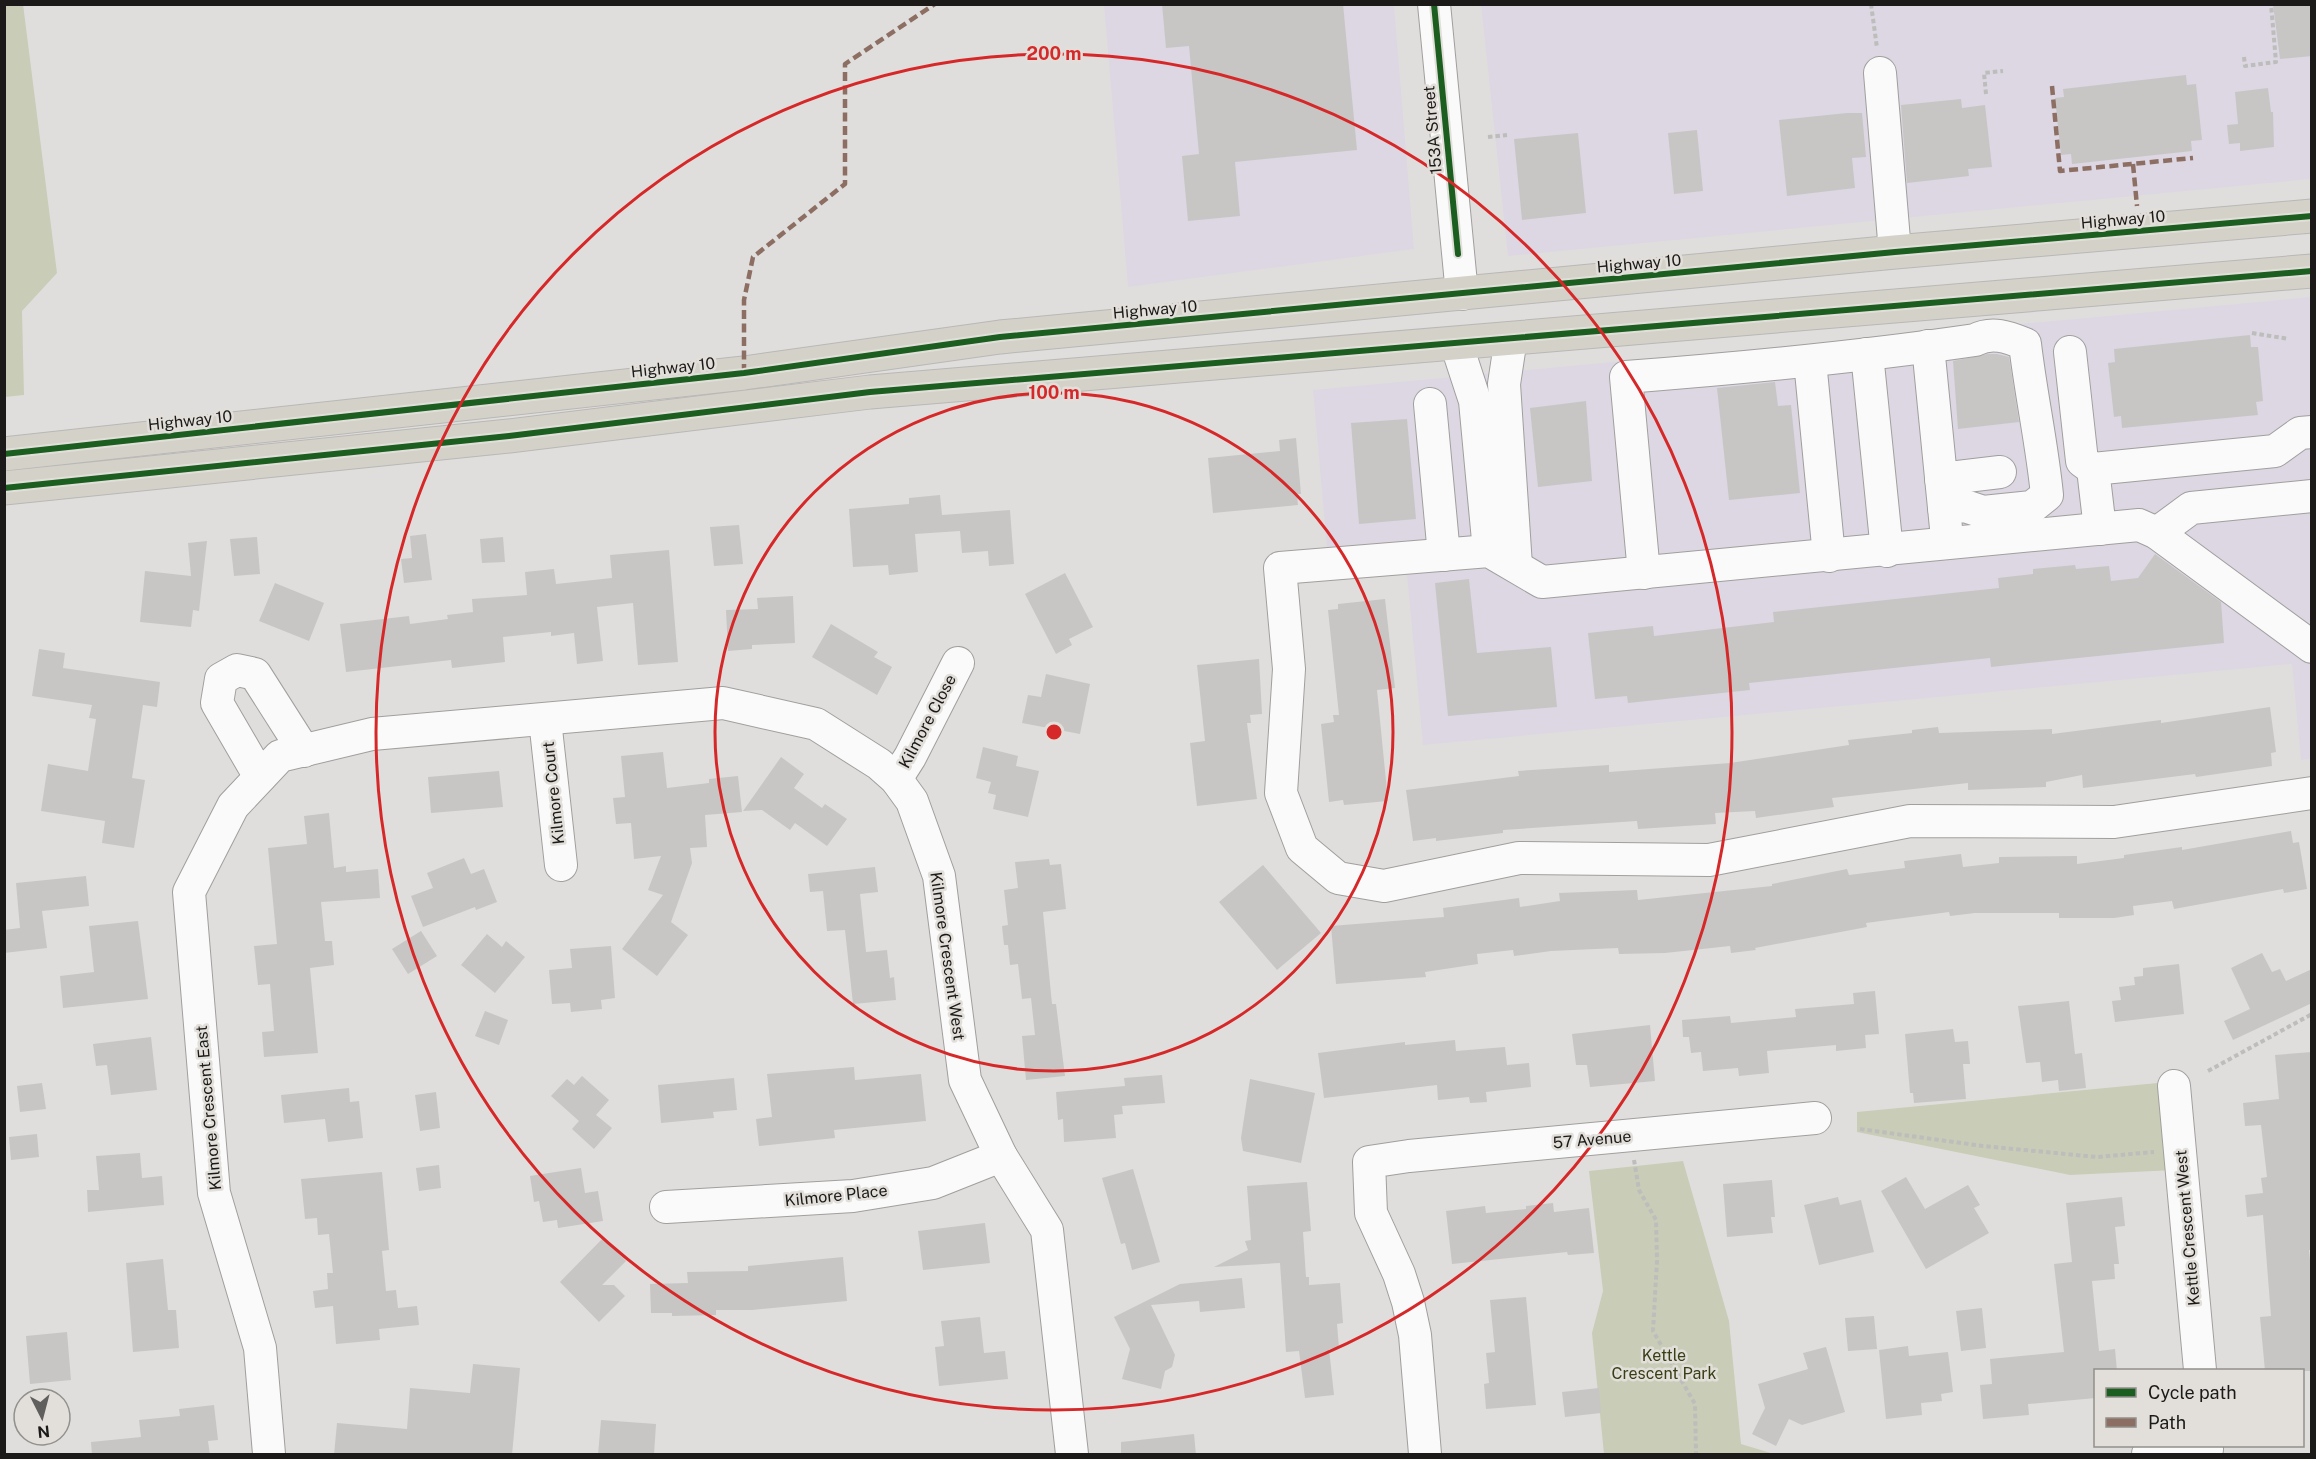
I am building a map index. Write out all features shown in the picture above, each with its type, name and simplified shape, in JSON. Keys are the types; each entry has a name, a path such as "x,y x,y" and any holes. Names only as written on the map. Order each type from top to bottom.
{"highway":[{"name":"Highway 10","path":"4,454 744,373 1000,337 1895,252 2312,216"},
{"path":"4,488 509,436 870,392 2312,271"},
{"path":"1456,343 1481,318 1533,287"},
{"path":"1411,348 1457,310 1462,294"}],"street":[{"name":"153A Street","path":"1434,4 1462,294"},
{"path":"1879,63 1895,252"},
{"path":"1644,573 1626,377 1810,361 1975,340 1980,337 2005,335 2025,344 2034,410 2040,433 2047,495 2032,507 1983,512 1965,506 1942,493"},
{"path":"1511,338 1504,384 1516,566"},
{"path":"1456,343 1475,401 1489,551"},
{"path":"1928,346 1947,544"},
{"path":"2070,352 2082,461 2093,469 2275,451 2306,432"},
{"path":"1867,354 1887,550"},
{"path":"1810,361 1828,556"},
{"path":"1430,404 1444,555"},
{"path":"2093,469 2100,529"},
{"path":"1942,493 2000,472"},
{"path":"2157,533 2191,508 2312,496"},
{"path":"2312,647 2157,533 2139,525 1542,582 1489,551 1280,568 1289,669 1281,793 1302,848 1338,878 1384,886 1519,858 1709,860 1910,821 2114,822 2312,793"},
{"name":"Kilmore Close","path":"896,779 910,758 958,663"},
{"path":"260,777 217,703 222,679 237,670 255,674 304,751"},
{"name":"Kilmore Crescent West","path":"544,720 723,703 816,724 879,764 896,779 912,801 939,876 965,1080 1000,1156 1047,1230 1072,1455"},
{"name":"Kilmore Crescent East","path":"269,1455 260,1348 214,1193 189,892 233,806 280,756 372,734 544,720"},
{"name":"Kilmore Court","path":"544,720 561,865"},
{"name":"Kettle Crescent West","path":"2174,1086 2200,1369"},
{"name":"57 Avenue","path":"1425,1455 1415,1335 1399,1274 1371,1213 1369,1162 1409,1156 1815,1118"},
{"name":"Kilmore Place","path":"666,1207 853,1196 933,1183 1000,1156"},
{"path":"2148,1455 2207,1450"}],"path":[{"path":"1871,4 1879,63"},
{"path":"2244,57 2245,66 2276,62 2271,4"},
{"path":"1986,94 1984,73 2002,71"},
{"path":"1488,137 1507,135"},
{"path":"2252,333 2289,339"},
{"path":"2208,1071 2312,1014"},
{"path":"1860,1129 1983,1146 2097,1157 2164,1151"},
{"path":"1633,1154 1639,1190 1656,1220 1657,1262 1653,1331 1695,1404 1696,1455"}],"shaded area":[{"path":"1104,5 1394,5 1414,249 1128,287"},
{"path":"1481,5 2311,5 2311,179 1508,256"},
{"path":"2311,297 2311,759 2301,760 2292,664 1423,745 1407,574 1330,581 1313,390"}],"green space":[{"path":"23,4 57,273 22,311 24,395 5,397 4,5"},
{"path":"2168,1082 2175,1170 2070,1175 1857,1132 1857,1112"},
{"name":"Kettle Crescent Park","path":"1683,1161 1729,1321 1741,1444 1774,1454 1604,1454 1592,1333 1603,1291 1589,1171"}],"building":[{"path":"1162,4 1343,4 1357,150 1235,162 1240,216 1188,221 1182,156 1199,154 1189,46 1166,48"},
{"path":"2273,4 2312,4 2312,56 2280,59"},
{"path":"2186,75 2187,85 2196,84 2202,140 2191,141 2192,151 2072,164 2071,154 2061,155 2055,98 2064,97 2063,89"},
{"path":"2268,88 2271,112 2273,112 2274,147 2240,151 2240,143 2229,144 2227,125 2238,124 2235,92"},
{"path":"1961,99 1962,108 1985,105 1992,167 1968,169 1969,176 1907,183 1901,105"},
{"path":"1862,113 1866,157 1852,158 1855,188 1787,196 1779,120"},
{"path":"1697,130 1703,191 1674,194 1668,133"},
{"path":"1578,133 1586,213 1522,220 1514,139"},
{"path":"2250,335 2251,347 2258,347 2263,401 2256,402 2258,415 2122,428 2121,416 2114,417 2108,363 2115,362 2114,349"},
{"path":"1988,354 2009,357 2019,422 1958,429 1953,361"},
{"path":"1775,382 1778,406 1791,405 1800,493 1729,500 1717,388"},
{"path":"1586,401 1592,481 1538,487 1530,408"},
{"path":"1407,419 1416,519 1359,524 1351,423"},
{"path":"1296,438 1301,494 1297,494 1298,505 1213,513 1208,458 1280,451 1279,440"},
{"path":"940,495 942,515 1010,510 1014,564 989,566 988,551 962,553 960,531 915,534 918,572 889,575 888,565 853,567 849,509 909,504 909,498"},
{"path":"739,525 743,564 714,566 710,527"},
{"path":"426,534 432,580 404,583 401,559 412,558 410,536"},
{"path":"257,537 260,574 234,576 230,539"},
{"path":"503,537 505,562 482,563 480,539"},
{"path":"207,541 199,611 193,610 191,627 140,622 145,571 191,576 188,543"},
{"path":"669,550 678,662 638,665 633,603 597,607 603,661 577,664 574,633 551,636 551,632 503,637 505,662 452,668 451,660 346,672 340,624 409,616 410,624 448,619 447,615 473,612 472,599 527,595 525,572 554,569 556,584 612,578 610,555"},
{"path":"2155,554 2221,602 2224,643 1991,667 1990,658 1749,683 1750,690 1628,703 1627,696 1595,699 1588,633 1653,626 1654,636 1774,622 1773,612 1999,588 1998,578 2033,574 2033,569 2075,565 2076,569 2109,566 2111,581 2138,578"},
{"path":"1065,573 1093,627 1069,639 1072,645 1056,654 1025,594"},
{"path":"1469,579 1477,653 1551,647 1557,707 1448,716 1435,583"},
{"path":"275,583 324,603 309,641 259,621"},
{"path":"793,596 795,643 752,645 752,649 728,651 726,610 758,609 757,598"},
{"path":"1385,599 1395,688 1377,690 1388,801 1344,805 1343,800 1329,802 1321,724 1334,722 1333,715 1339,715 1328,610 1338,609 1338,604"},
{"path":"831,624 878,652 874,657 892,667 877,695 812,657"},
{"path":"39,649 65,653 63,668 160,682 157,707 143,705 132,778 145,780 134,848 102,843 105,821 41,811 48,764 88,771 96,719 89,718 92,705 32,696"},
{"path":"1259,659 1262,714 1250,715 1251,723 1247,723 1257,799 1197,806 1190,743 1205,741 1197,665"},
{"path":"1046,674 1090,684 1080,734 1022,723 1028,695 1041,697"},
{"path":"2270,707 2276,752 2271,753 2272,766 2196,777 2195,774 2083,788 2082,775 2046,782 2046,787 1968,790 1968,783 1832,798 1834,807 1756,818 1755,811 1715,813 1716,824 1638,829 1637,821 1503,830 1503,833 1436,841 1436,838 1413,841 1406,790 1519,776 1518,771 1609,765 1609,772 1730,763 1849,745 1848,740 1912,733 1912,730 1938,727 1939,733 2052,729 2052,734 2161,720 2161,723"},
{"path":"983,747 1018,756 1016,766 1039,771 1028,817 993,809 996,795 988,793 991,782 976,778"},
{"path":"663,752 667,788 709,783 709,779 738,776 742,812 705,815 707,847 690,848 692,863 671,922 688,935 657,976 622,949 663,895 648,890 661,856 634,859 631,823 616,824 613,798 625,797 621,756"},
{"path":"781,757 804,774 794,788 822,808 825,804 847,819 827,846 795,823 790,830 762,810 743,811"},
{"path":"499,771 503,807 431,813 428,777"},
{"path":"329,813 334,868 346,866 346,872 378,869 380,898 321,902 325,941 332,941 334,965 310,968 318,1053 264,1057 262,1032 274,1031 270,984 258,985 254,946 277,944 268,848 307,844 304,816"},
{"path":"2291,831 2293,843 2299,842 2307,889 2284,893 2283,889 2174,909 2172,901 2133,906 2134,915 2114,918 2059,918 2059,913 1975,913 1950,916 1949,912 1866,923 1867,927 1731,953 1730,946 1665,953 1619,954 1618,948 1551,951 1514,956 1513,950 1477,954 1478,964 1425,972 1426,977 1336,984 1331,926 1444,917 1443,908 1519,898 1520,907 1560,901 1559,893 1637,890 1638,900 1772,886 1772,884 1847,869 1849,875 1905,868 1904,861 1961,854 1963,867 1999,863 1999,857 2077,856 2077,864 2182,847 2182,850"},
{"path":"464,858 471,874 484,869 497,902 476,910 475,907 423,927 411,896 433,888 427,873"},
{"path":"1049,859 1050,865 1061,864 1066,909 1043,912 1052,1004 1056,1004 1065,1076 1026,1080 1022,1036 1035,1035 1031,998 1022,999 1018,964 1010,965 1008,945 1004,945 1002,926 1008,925 1004,890 1018,888 1015,862"},
{"path":"1263,865 1321,933 1277,970 1219,902"},
{"path":"875,867 878,892 860,894 866,952 887,950 890,978 894,977 896,1000 853,1004 845,930 827,931 823,891 810,892 808,874"},
{"path":"86,876 89,906 42,911 47,948 4,953 4,930 20,928 16,883"},
{"path":"138,921 148,999 63,1008 60,976 94,972 89,926"},
{"path":"421,931 437,956 408,974 392,949"},
{"path":"487,934 502,947 506,941 525,957 495,993 461,965"},
{"path":"611,946 615,998 601,1000 602,1009 571,1012 570,1003 552,1004 549,970 572,968 570,949"},
{"path":"2262,953 2272,972 2280,969 2286,981 2312,969 2312,1003 2233,1040 2224,1021 2250,1009 2231,968"},
{"path":"2179,964 2184,1014 2115,1022 2112,1001 2121,1000 2119,987 2135,985 2134,977 2143,976 2143,968"},
{"path":"1875,991 1879,1034 1865,1035 1866,1048 1836,1051 1836,1045 1767,1051 1769,1073 1739,1076 1738,1068 1703,1071 1701,1052 1691,1053 1689,1037 1683,1037 1682,1020 1730,1016 1731,1023 1796,1017 1795,1009 1854,1004 1853,993"},
{"path":"2069,1001 2075,1054 2082,1053 2086,1088 2059,1091 2058,1080 2042,1082 2040,1062 2026,1063 2018,1006"},
{"path":"485,1011 508,1020 499,1045 475,1036"},
{"path":"1650,1025 1655,1081 1590,1087 1587,1065 1576,1065 1572,1034"},
{"path":"1953,1029 1955,1042 1968,1041 1970,1064 1963,1064 1966,1099 1914,1103 1913,1093 1910,1093 1905,1034"},
{"path":"151,1037 157,1090 111,1095 107,1065 96,1066 93,1044"},
{"path":"1455,1040 1456,1051 1505,1047 1507,1065 1529,1063 1531,1087 1486,1092 1487,1102 1470,1103 1469,1097 1438,1100 1437,1085 1324,1098 1318,1053 1405,1042 1405,1045"},
{"path":"2312,1052 2312,1250 2309,1250 2312,1278 2312,1371 2265,1369 2260,1317 2271,1316 2263,1215 2247,1217 2245,1195 2263,1193 2261,1178 2267,1177 2261,1125 2245,1126 2243,1103 2279,1099 2275,1055"},
{"path":"854,1067 855,1080 921,1074 926,1121 834,1130 835,1138 759,1146 756,1119 772,1117 767,1074"},
{"path":"1162,1075 1165,1103 1122,1106 1123,1114 1114,1115 1116,1138 1064,1142 1063,1119 1058,1120 1056,1092 1125,1086 1124,1078"},
{"path":"582,1076 609,1100 596,1115 612,1128 594,1149 572,1129 579,1121 551,1096 567,1079 574,1085"},
{"path":"734,1078 737,1110 713,1112 714,1118 661,1123 658,1085"},
{"path":"1250,1079 1315,1093 1301,1163 1243,1151 1241,1138"},
{"path":"42,1083 46,1109 20,1112 17,1086"},
{"path":"349,1088 350,1102 359,1101 363,1138 328,1142 325,1119 284,1123 281,1095"},
{"path":"436,1092 440,1128 420,1131 415,1095"},
{"path":"37,1134 39,1157 11,1160 9,1137"},
{"path":"140,1153 142,1178 162,1176 164,1205 88,1212 87,1190 99,1190 96,1156"},
{"path":"439,1165 441,1188 419,1191 416,1168"},
{"path":"581,1168 585,1193 598,1191 603,1221 558,1228 557,1220 543,1222 539,1201 534,1202 530,1176"},
{"path":"1133,1169 1160,1262 1132,1270 1125,1243 1121,1244 1102,1178"},
{"path":"382,1172 389,1250 382,1251 386,1291 396,1290 398,1308 417,1306 419,1325 379,1329 380,1340 336,1344 333,1306 315,1308 313,1291 328,1289 327,1273 333,1273 329,1234 318,1235 317,1218 305,1219 301,1179"},
{"path":"1906,1177 1925,1209 1968,1185 1980,1205 1974,1208 1989,1233 1926,1269 1881,1191"},
{"path":"1772,1180 1775,1217 1771,1217 1773,1233 1727,1237 1723,1184"},
{"path":"1307,1182 1311,1231 1303,1232 1306,1277 1309,1277 1309,1285 1340,1283 1343,1323 1337,1324 1339,1348 1329,1349 1334,1395 1305,1398 1299,1351 1286,1352 1280,1263 1214,1267 1248,1250 1245,1241 1251,1240 1247,1186"},
{"path":"1838,1197 1840,1205 1861,1200 1874,1252 1819,1265 1804,1205"},
{"path":"2122,1197 2125,1226 2115,1227 2119,1264 2114,1264 2115,1279 2092,1281 2099,1351 2115,1349 2117,1369 2094,1369 2094,1398 2028,1404 2029,1415 1983,1419 1980,1385 1992,1384 1990,1359 2064,1352 2054,1264 2072,1262 2066,1203"},
{"path":"1553,1203 1554,1212 1589,1208 1594,1253 1568,1255 1567,1252 1452,1264 1446,1211 1485,1206 1486,1213 1526,1209 1526,1206"},
{"path":"985,1223 990,1263 923,1270 918,1231"},
{"path":"603,1238 626,1261 602,1285 614,1285 625,1296 599,1322 560,1282"},
{"path":"843,1257 847,1301 752,1310 716,1310 716,1315 672,1316 672,1313 651,1313 650,1284 688,1283 687,1272 748,1271 748,1266"},
{"path":"163,1259 168,1310 176,1310 179,1348 133,1352 126,1263"},
{"path":"1242,1278 1245,1308 1200,1312 1199,1301 1151,1305 1175,1355 1172,1367 1165,1371 1161,1389 1122,1379 1130,1349 1114,1317 1180,1284"},
{"path":"1526,1297 1536,1405 1486,1409 1484,1384 1489,1383 1486,1353 1495,1352 1490,1300"},
{"path":"1982,1308 1986,1348 1961,1351 1956,1311"},
{"path":"1874,1316 1877,1349 1848,1351 1845,1318"},
{"path":"980,1317 984,1353 1005,1351 1008,1379 939,1386 935,1347 944,1346 941,1321"},
{"path":"67,1332 71,1380 30,1384 26,1336"},
{"path":"1908,1346 1909,1356 1948,1352 1953,1392 1941,1394 1942,1401 1921,1403 1922,1415 1886,1419 1879,1350"},
{"path":"1826,1347 1845,1412 1802,1425 1789,1419 1776,1446 1752,1434 1765,1408 1758,1384 1808,1369 1803,1353"},
{"path":"473,1364 520,1368 512,1455 334,1455 337,1423 407,1429 410,1388 470,1393"},
{"path":"1599,1388 1601,1413 1565,1417 1562,1392"},
{"path":"214,1405 218,1440 208,1441 210,1455 92,1455 91,1442 141,1437 139,1420 180,1416 179,1409"},
{"path":"601,1420 656,1424 654,1455 598,1455"},
{"path":"1194,1434 1196,1455 1121,1455 1121,1442"}],"marked path":[{"path":"744,373 744,300 753,257 845,184 845,64 935,4"},
{"path":"2052,86 2060,171 2193,158"},
{"path":"2133,164 2137,206"}],"cycle path":[{"path":"1434,4 1458,254"},
{"path":"4,454 744,373 1000,337 1895,252 2312,216"},
{"path":"4,488 509,436 870,392 2312,271"}]}
